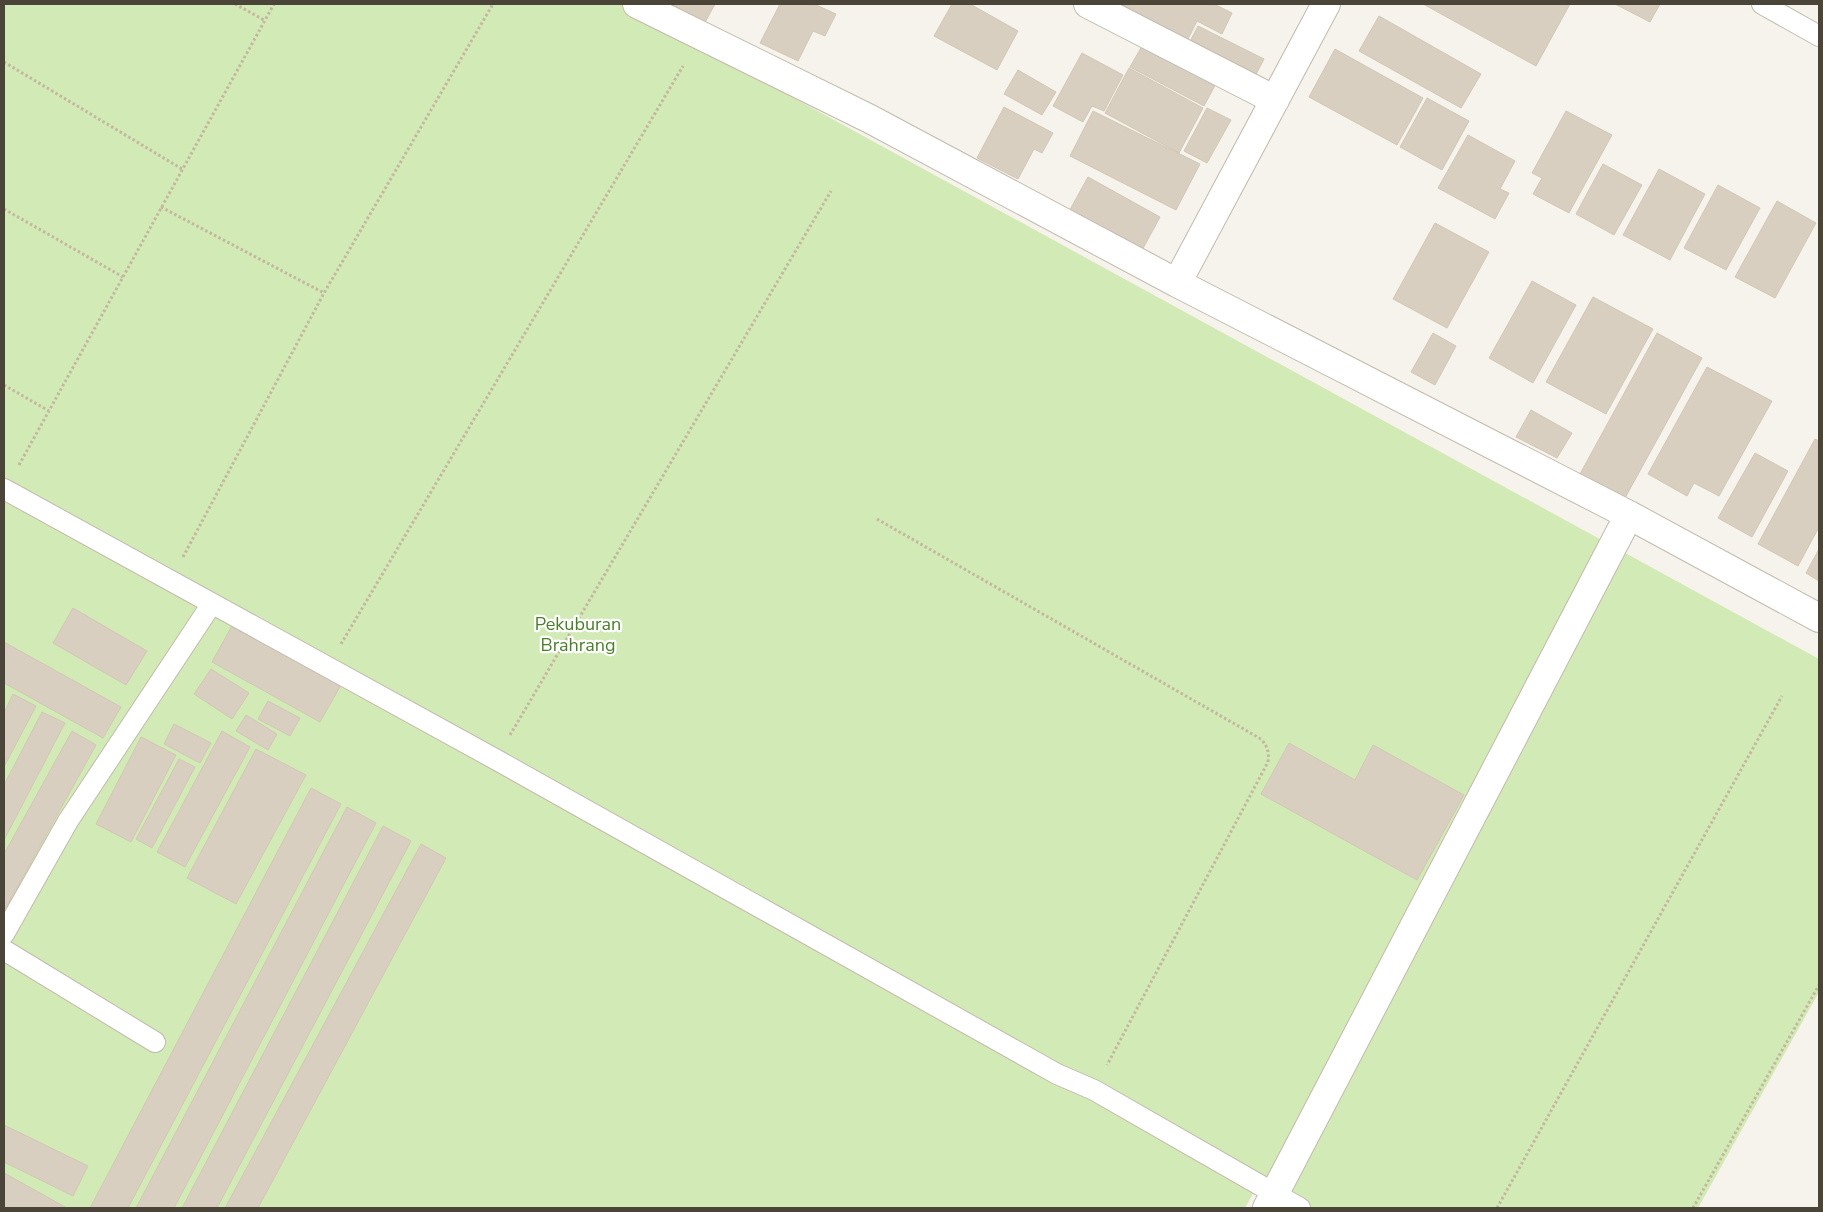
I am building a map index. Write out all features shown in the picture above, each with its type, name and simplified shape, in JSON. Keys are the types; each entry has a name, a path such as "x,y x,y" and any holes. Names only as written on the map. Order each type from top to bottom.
{"street":[{"path":"637,4 870,119 1178,283 1629,515 1819,618"},
{"path":"1088,4 1275,100"},
{"path":"1178,283 1326,4"},
{"path":"1271,1201 1629,515"}],"lane":[{"path":"1762,4 1819,36"},
{"path":"5,489 170,580 211,605 495,759 1057,1074 1094,1090 1271,1201 1300,1208"},
{"path":"4,934 68,821 211,605"},
{"path":"4,950 155,1042"}],"path":[{"path":"235,4 264,20"},
{"path":"5,489 274,4"},
{"path":"170,580 324,293 493,4"},
{"path":"4,62 182,169"},
{"path":"328,667 683,66"},
{"path":"495,759 831,191"},
{"path":"162,207 324,293"},
{"path":"4,209 123,277"},
{"path":"4,385 49,411"},
{"path":"877,519 1260,739 1267,746 1268,762 1094,1090"},
{"path":"1497,1208 1782,696"},
{"path":"1693,1208 1819,984"}],"green space":[{"name":"Pekuburan Brahrang","path":"4,4 622,4 1819,659 1819,992 1698,1208 1288,1208 1254,1192 1245,1208 4,1208"}],"building":[{"path":"657,4 715,4 702,28"},
{"path":"780,4 814,4 836,14 825,36 813,31 798,61 760,43"},
{"path":"952,4 970,4 1018,31 997,70 934,36"},
{"path":"1120,4 1214,4 1232,13 1222,34 1197,21 1184,47 1115,13"},
{"path":"1423,4 1570,4 1536,66"},
{"path":"1615,4 1660,4 1650,22"},
{"path":"1379,16 1481,74 1461,108 1359,51"},
{"path":"1198,26 1264,59 1252,82 1186,49"},
{"path":"1146,39 1219,78 1204,106 1130,67"},
{"path":"1335,49 1423,98 1397,145 1309,97"},
{"path":"1082,53 1123,75 1104,111 1092,106 1083,122 1053,106"},
{"path":"1129,68 1203,108 1179,153 1105,113"},
{"path":"1018,70 1056,92 1042,115 1004,94"},
{"path":"1427,98 1469,121 1442,170 1400,147"},
{"path":"1004,107 1053,133 1042,153 1034,149 1018,179 977,158"},
{"path":"1207,108 1231,120 1207,163 1184,151"},
{"path":"1093,111 1200,164 1176,210 1070,156"},
{"path":"1566,111 1612,135 1569,213 1533,194 1542,178 1532,173"},
{"path":"1468,135 1515,161 1500,189 1509,193 1495,219 1438,188"},
{"path":"1603,164 1642,185 1614,235 1576,214"},
{"path":"1659,169 1705,194 1670,260 1623,235"},
{"path":"1088,177 1160,217 1140,254 1067,215"},
{"path":"1718,185 1760,208 1726,270 1684,248"},
{"path":"1777,201 1816,223 1775,298 1735,277"},
{"path":"1435,223 1489,252 1447,328 1393,299"},
{"path":"1532,281 1576,305 1533,383 1489,358"},
{"path":"1593,297 1653,329 1606,414 1546,382"},
{"path":"1433,333 1456,346 1435,385 1411,372"},
{"path":"1657,333 1702,358 1625,498 1580,474"},
{"path":"1707,367 1772,401 1719,496 1694,483 1687,496 1648,474"},
{"path":"1531,410 1572,433 1557,458 1516,437"},
{"path":"1815,439 1819,441 1819,527 1798,566 1758,544"},
{"path":"1755,453 1788,471 1752,537 1718,518"},
{"path":"1819,549 1819,581 1806,573"},
{"path":"73,608 147,651 126,685 53,643"},
{"path":"233,624 341,685 320,722 212,662"},
{"path":"4,642 121,707 103,738 4,683"},
{"path":"211,669 249,693 232,719 194,694"},
{"path":"13,694 36,706 4,767 4,713"},
{"path":"268,701 300,718 290,736 258,719"},
{"path":"42,712 65,723 4,840 4,785"},
{"path":"246,715 277,734 268,750 236,731"},
{"path":"174,724 211,743 200,763 164,744"},
{"path":"72,731 96,745 4,911 4,854"},
{"path":"222,731 250,747 185,867 157,852"},
{"path":"141,737 176,755 131,842 96,824"},
{"path":"1289,743 1355,780 1373,745 1464,795 1417,880 1261,794"},
{"path":"256,749 306,775 236,904 187,878"},
{"path":"179,759 195,767 152,848 136,839"},
{"path":"311,788 341,804 128,1208 90,1208"},
{"path":"347,807 376,823 174,1208 136,1208"},
{"path":"383,826 411,841 217,1208 182,1208"},
{"path":"421,844 446,858 258,1208 225,1208"},
{"path":"4,1125 88,1166 73,1196 4,1162"},
{"path":"4,1173 67,1208 4,1208"}]}
